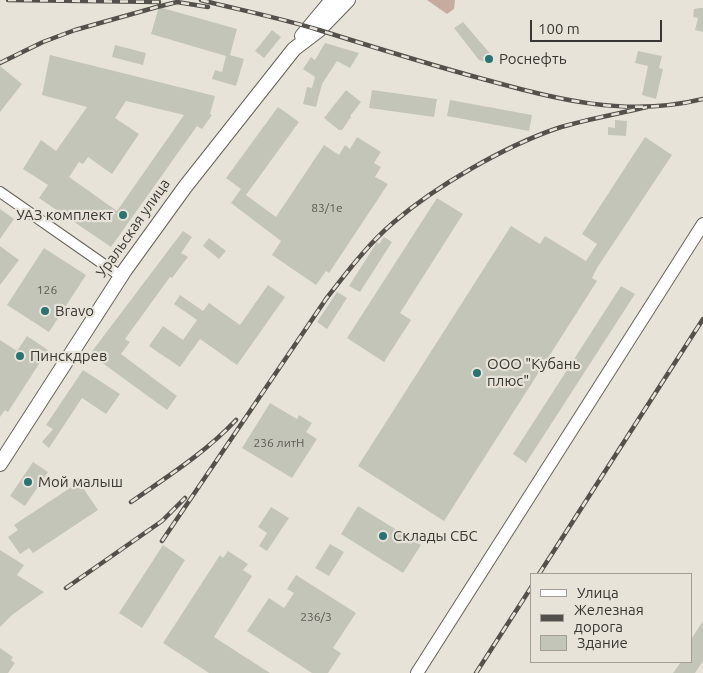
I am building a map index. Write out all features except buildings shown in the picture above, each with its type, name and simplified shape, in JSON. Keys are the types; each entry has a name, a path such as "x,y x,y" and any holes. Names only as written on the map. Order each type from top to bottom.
{"main road":[{"name":"Уральская улица","path":"247,106 332,0"},
{"name":"Уральская улица","path":"0,462 120,275 183,185 294,49 319,30 348,0"}],"street":[{"path":"0,192 120,275"},
{"path":"417,673 703,224"}],"shaded area":[{"path":"427,0 455,0 454,9 447,14"}],"railway":[{"path":"8,0 159,2"},
{"path":"201,0 275,18 462,73 564,99 592,104 646,107 703,99"},
{"path":"0,63 43,42 75,30 157,7 177,2 208,7"},
{"path":"162,541 326,299 358,259 394,222 450,181 516,145 558,128 647,107"},
{"path":"540,573 703,319"},
{"path":"131,502 199,454 236,420"},
{"path":"66,588 162,521 185,498"},
{"path":"476,673 530,589"}],"place":[{"name":"Роснефть","path":"489,59"},
{"name":"УАЗ комплект","path":"123,215"},
{"name":"Bravo","path":"45,311"},
{"name":"Пинскдрев","path":"20,356"},
{"name":"ООО \"Кубань плюс\"","path":"477,373"},
{"name":"Мой малыш","path":"28,482"},
{"name":"Склады СБС","path":"383,536"}]}
